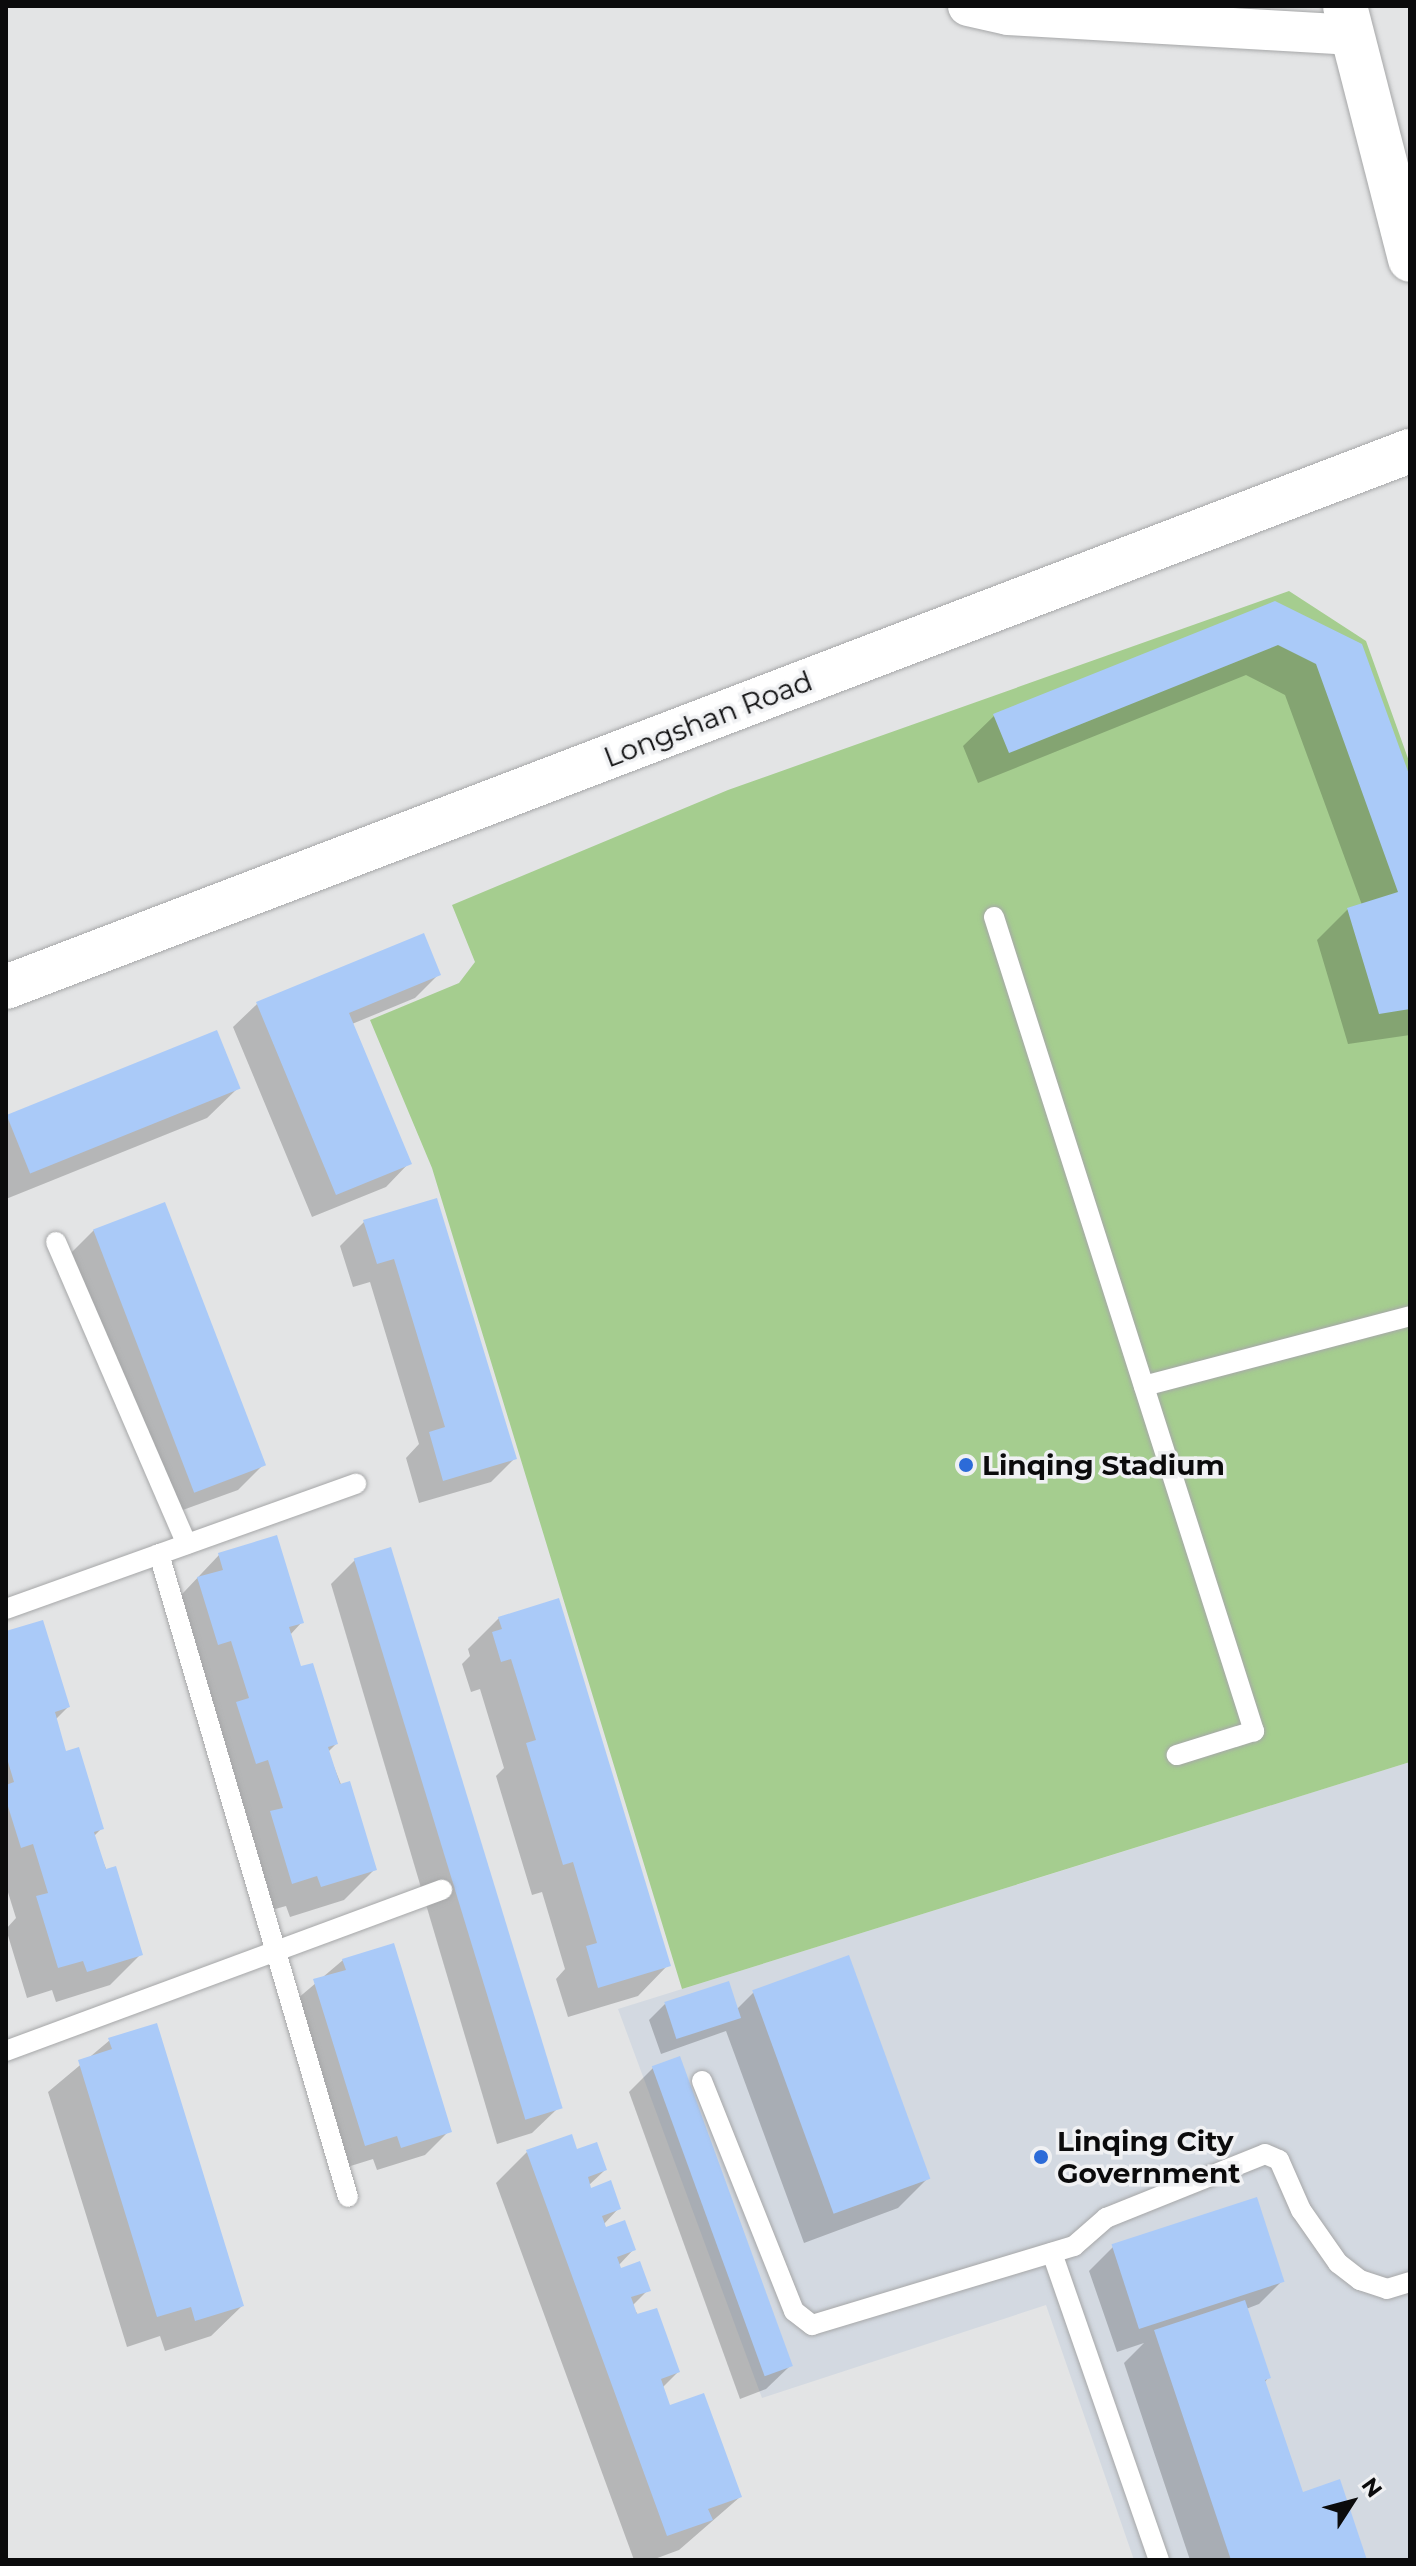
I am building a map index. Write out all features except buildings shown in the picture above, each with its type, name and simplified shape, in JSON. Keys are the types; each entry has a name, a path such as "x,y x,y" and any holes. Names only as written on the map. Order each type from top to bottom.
{"street":[{"path":"968,6 1008,15 1349,20 1410,260"},
{"name":"Longshan Road","path":"6,987 1410,451"}],"lane":[{"path":"994,917 1254,1731 1177,1755"},
{"path":"56,1242 187,1544"},
{"path":"1144,1386 1410,1316"},
{"path":"6,1609 356,1484"},
{"path":"159,1554 348,2197"},
{"path":"6,2051 442,1890"},
{"path":"702,2081 794,2311 812,2325 1074,2246 1106,2218 1265,2154 1279,2160 1301,2210 1338,2263 1360,2280 1387,2289 1410,2282"},
{"path":"1052,2253 1159,2560"}],"shaded area":[{"name":"Linqing City Government","path":"1410,1762 1410,2560 1134,2560 1046,2305 762,2398 618,2009"}],"green space":[{"name":"Linqing Stadium","path":"1289,591 1366,641 1410,764 1410,1762 682,1989 432,1168 370,1020 459,983 475,962 452,905 728,790"}],"place":[{"name":"Linqing Stadium","path":"966,1465"},
{"name":"Linqing City Government","path":"1041,2157"}]}
